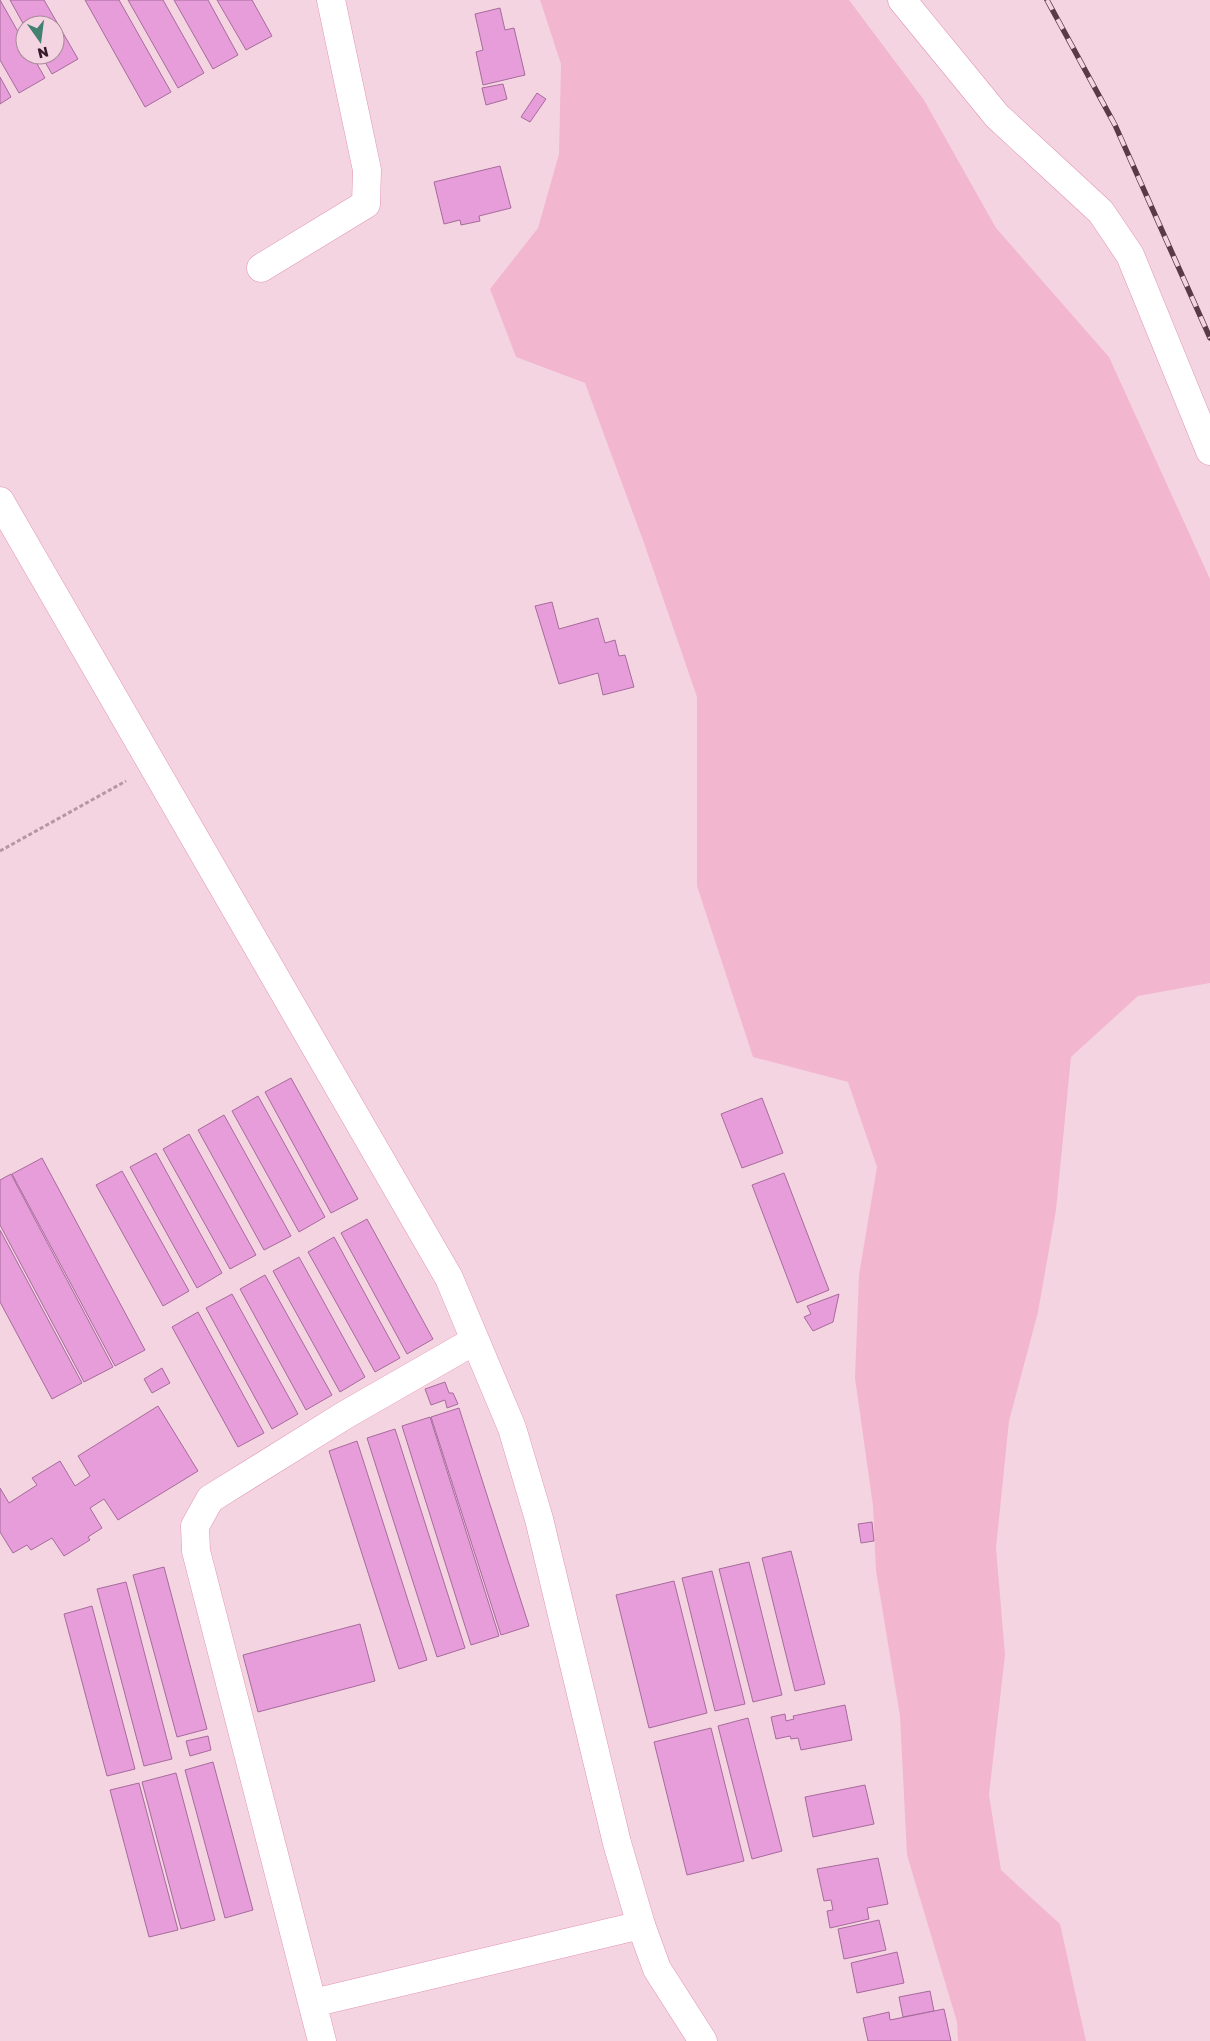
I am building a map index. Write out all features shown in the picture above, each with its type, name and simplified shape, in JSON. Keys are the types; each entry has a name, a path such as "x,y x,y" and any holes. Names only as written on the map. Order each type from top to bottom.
{"street":[{"path":"261,268 366,204 367,170 331,0"},
{"path":"902,0 997,116 1101,212 1130,255 1210,451"},
{"path":"0,501 449,1278 512,1428 539,1519 617,1843 641,1925 657,1969 703,2041"},
{"path":"322,2041 196,1551 195,1526 210,1499 345,1414 474,1341"},
{"path":"313,2003 641,1925"}],"path":[{"path":"0,851 153,767"}],"shaded area":[{"path":"540,0 849,0 924,100 996,228 1109,357 1210,579 1210,983 1138,996 1071,1057 1056,1210 1038,1312 1009,1421 996,1548 1005,1655 989,1795 1001,1870 1060,1924 1086,2041 958,2041 957,2022 907,1855 900,1716 876,1571 873,1506 855,1378 859,1275 877,1167 848,1082 753,1057 697,886 697,697 644,543 585,383 516,357 490,289 538,228 559,154 561,64"}],"building":[{"path":"0,0 15,26 15,65 38,65 45,78 19,93 0,60"},
{"path":"10,0 44,0 53,15 18,15"},
{"path":"85,0 119,0 171,92 145,107"},
{"path":"128,0 163,0 204,73 178,88"},
{"path":"174,0 208,0 238,55 213,69"},
{"path":"217,0 252,0 272,36 246,50"},
{"path":"500,8 505,30 514,28 525,75 483,85 476,52 483,50 475,14"},
{"path":"65,36 78,59 52,74 47,65 65,65"},
{"path":"0,77 11,97 0,104"},
{"path":"503,84 507,99 486,105 482,88"},
{"path":"537,93 546,99 530,122 521,117"},
{"path":"500,166 511,208 479,216 480,221 461,225 460,220 444,224 434,182"},
{"path":"552,602 559,629 598,618 605,643 615,640 619,656 625,655 634,687 603,695 598,673 559,684 535,606"},
{"path":"291,1078 358,1199 331,1213 265,1092"},
{"path":"258,1096 325,1217 299,1232 232,1111"},
{"path":"762,1098 783,1153 742,1168 721,1114"},
{"path":"224,1115 291,1236 264,1250 198,1130"},
{"path":"189,1134 256,1255 230,1269 163,1149"},
{"path":"156,1153 222,1273 197,1288 130,1167"},
{"path":"42,1158 145,1350 115,1366 12,1174"},
{"path":"122,1171 189,1291 163,1306 96,1185"},
{"path":"784,1173 829,1290 797,1303 752,1185"},
{"path":"11,1174 113,1367 84,1382 0,1225 0,1180"},
{"path":"367,1219 433,1339 407,1354 341,1233"},
{"path":"0,1230 82,1383 52,1399 0,1302"},
{"path":"334,1237 400,1358 375,1372 308,1252"},
{"path":"299,1257 365,1377 340,1392 273,1271"},
{"path":"265,1275 332,1395 306,1410 240,1289"},
{"path":"232,1294 298,1414 272,1429 206,1308"},
{"path":"839,1294 833,1322 813,1331 804,1317 811,1314 807,1306"},
{"path":"198,1312 264,1433 238,1447 172,1327"},
{"path":"162,1368 170,1383 152,1393 144,1379"},
{"path":"445,1382 449,1393 453,1393 458,1404 447,1408 445,1400 431,1405 425,1389"},
{"path":"158,1406 198,1471 118,1520 104,1499 90,1508 102,1528 88,1537 90,1540 64,1556 52,1538 31,1550 27,1545 13,1553 0,1532 0,1488 9,1503 37,1485 32,1478 60,1461 75,1486 90,1476 78,1456"},
{"path":"459,1408 529,1626 501,1635 431,1417"},
{"path":"430,1417 499,1636 471,1645 402,1426"},
{"path":"395,1429 465,1648 437,1657 367,1438"},
{"path":"357,1441 427,1660 399,1669 329,1451"},
{"path":"872,1522 874,1541 861,1543 858,1524"},
{"path":"791,1551 825,1684 795,1691 762,1558"},
{"path":"749,1562 782,1695 753,1702 719,1569"},
{"path":"164,1567 207,1729 177,1737 133,1575"},
{"path":"712,1571 745,1704 715,1711 682,1578"},
{"path":"674,1581 707,1713 649,1728 616,1595"},
{"path":"126,1582 172,1759 144,1766 97,1589"},
{"path":"92,1606 135,1769 107,1776 64,1614"},
{"path":"360,1624 375,1681 258,1712 243,1655"},
{"path":"845,1705 852,1740 801,1750 798,1738 791,1739 790,1736 776,1739 771,1717 785,1714 786,1721 794,1719 793,1716"},
{"path":"748,1718 782,1851 752,1859 718,1726"},
{"path":"711,1728 744,1861 687,1875 654,1742"},
{"path":"208,1736 211,1750 190,1756 186,1741"},
{"path":"213,1762 253,1910 225,1918 185,1770"},
{"path":"176,1773 215,1920 181,1929 142,1782"},
{"path":"139,1783 178,1930 149,1937 110,1790"},
{"path":"865,1785 874,1824 813,1837 805,1797"},
{"path":"878,1858 888,1904 867,1908 869,1919 830,1928 827,1911 833,1910 831,1900 824,1901 817,1869"},
{"path":"879,1920 886,1950 844,1959 838,1929"},
{"path":"897,1952 904,1983 857,1993 851,1963"},
{"path":"930,1991 934,2011 903,2017 899,1997"},
{"path":"944,2009 951,2041 868,2041 863,2018 889,2012 890,2020"}],"railway":[{"path":"1047,0 1115,125 1210,338"}]}
